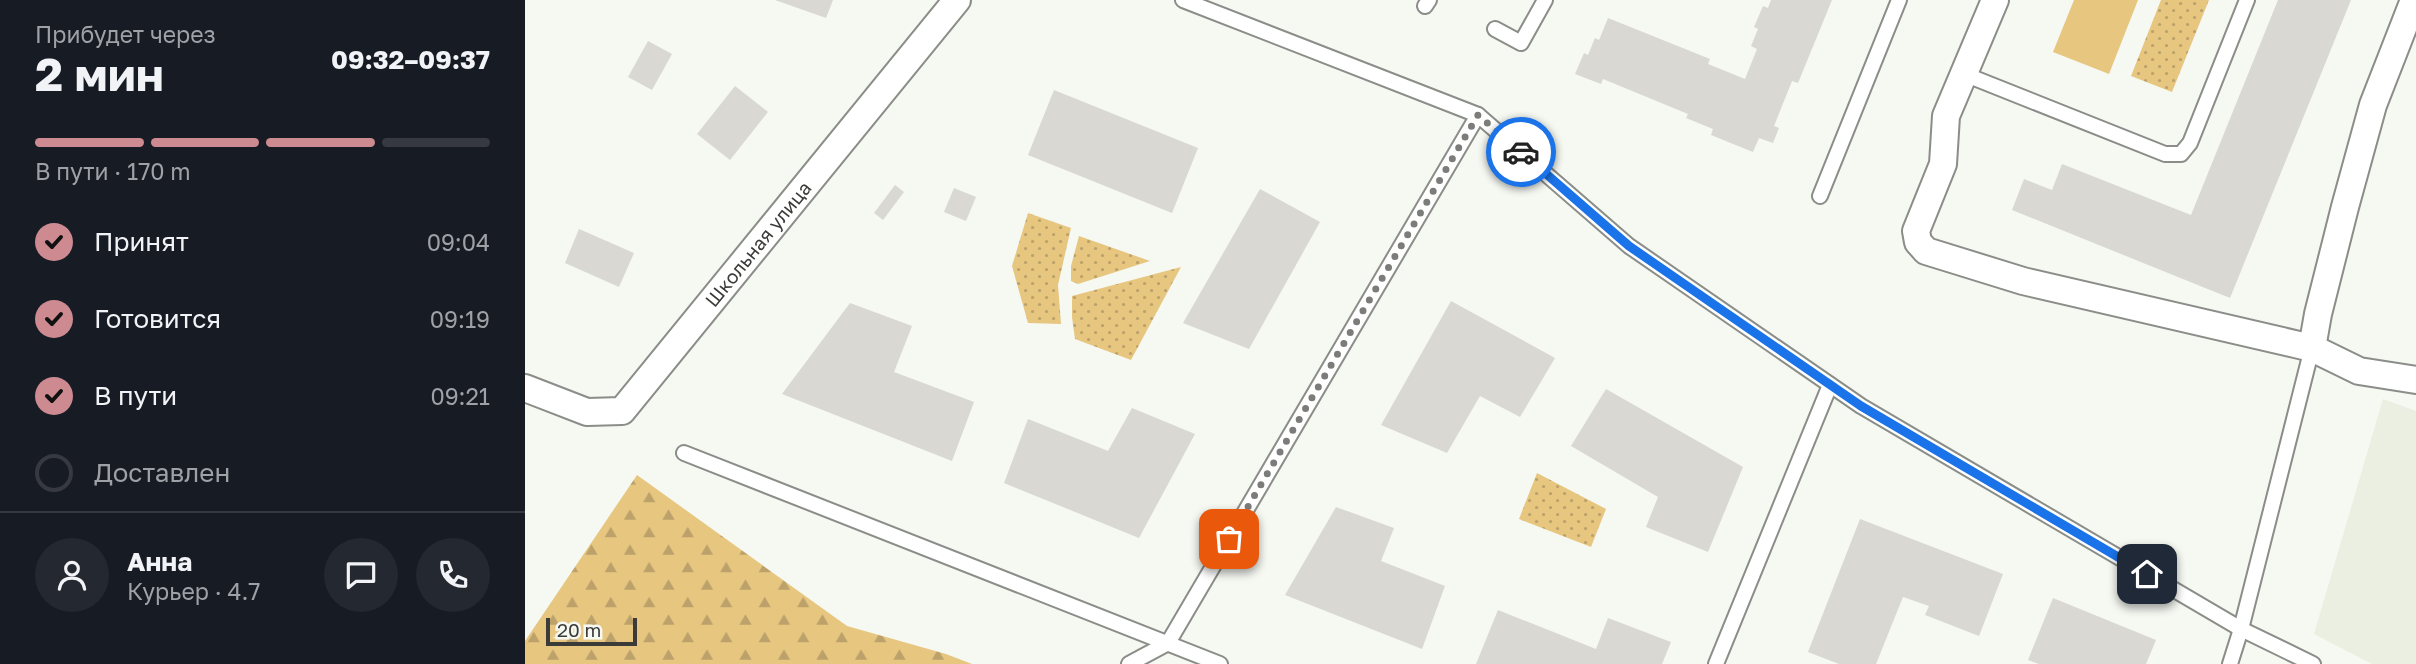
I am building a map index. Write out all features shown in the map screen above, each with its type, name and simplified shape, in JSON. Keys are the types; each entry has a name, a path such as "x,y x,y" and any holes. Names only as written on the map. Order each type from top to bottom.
{"street":[{"name":"Школьная улица","path":"525,388 587,412 622,411 957,0"},
{"path":"1995,0 1946,116 1943,164 1916,231 1918,242 1926,251 2023,281 2312,348 2359,370 2416,380"},
{"path":"2312,348 2345,207 2373,105 2414,0"}],"lane":[{"path":"1183,0 1478,115 1629,246 1861,406 2241,629 2313,664"},
{"path":"1495,29 1521,43 1545,0"},
{"path":"1820,196 1899,0"},
{"path":"1964,74 2165,154 2181,154 2190,143 2248,0"},
{"path":"1129,664 1168,643 1478,115"},
{"path":"2230,664 2312,348"},
{"path":"1716,664 1831,385"},
{"path":"684,453 1220,664"}],"shaded area":[{"path":"2383,399 2416,411 2416,664 2372,664 2314,634"}],"green space":[{"path":"2074,0 2138,0 2109,74 2053,52"},
{"path":"2161,0 2209,0 2172,92 2131,76"},
{"path":"1028,213 1071,228 1058,285 1061,324 1028,323 1012,266"},
{"path":"1079,236 1150,261 1078,284 1071,281 1071,266"},
{"path":"1181,267 1131,360 1075,339 1072,296"},
{"path":"1537,473 1606,509 1591,547 1519,519"},
{"path":"637,475 847,626 972,664 525,664 525,641"}],"building":[{"path":"775,0 833,0 826,18"},
{"path":"1771,0 1832,0 1798,83 1792,81 1774,126 1779,128 1773,143 1759,138 1753,152 1711,135 1713,129 1686,118 1688,114 1603,79 1601,84 1575,74 1584,53 1588,55 1595,38 1599,40 1608,18 1710,59 1708,64 1745,79 1757,49 1751,46 1758,29 1754,27 1763,6 1768,8"},
{"path":"2278,0 2351,0 2230,298 2012,210 2024,179 2052,190 2062,164 2191,215"},
{"path":"648,41 672,54 652,90 628,77"},
{"path":"735,86 768,112 730,160 697,134"},
{"path":"1054,90 1198,148 1172,213 1028,155"},
{"path":"895,185 904,192 883,220 874,213"},
{"path":"954,188 976,197 966,221 944,212"},
{"path":"1260,189 1320,222 1249,349 1183,323"},
{"path":"579,229 634,253 619,287 565,263"},
{"path":"1451,301 1555,358 1520,417 1480,396 1447,453 1381,425"},
{"path":"850,303 912,326 894,372 974,402 952,461 782,394"},
{"path":"1606,389 1743,467 1708,552 1646,527 1658,497 1571,446"},
{"path":"1132,408 1195,434 1139,538 1004,483 1028,419 1108,451"},
{"path":"1336,507 1394,528 1381,561 1445,586 1422,649 1285,595"},
{"path":"1860,519 2003,574 1979,636 1925,615 1929,606 1903,597 1876,664 1839,664 1808,652"},
{"path":"2053,598 2156,640 2146,664 2039,664 2028,660"},
{"path":"1498,610 1596,649 1608,618 1671,642 1662,664 1476,664"}],"way so far":[{"path":"1229,539 1478,115 1521,152"}],"route":[{"path":"1521,152 1629,246 1861,406 2147,574"}]}
